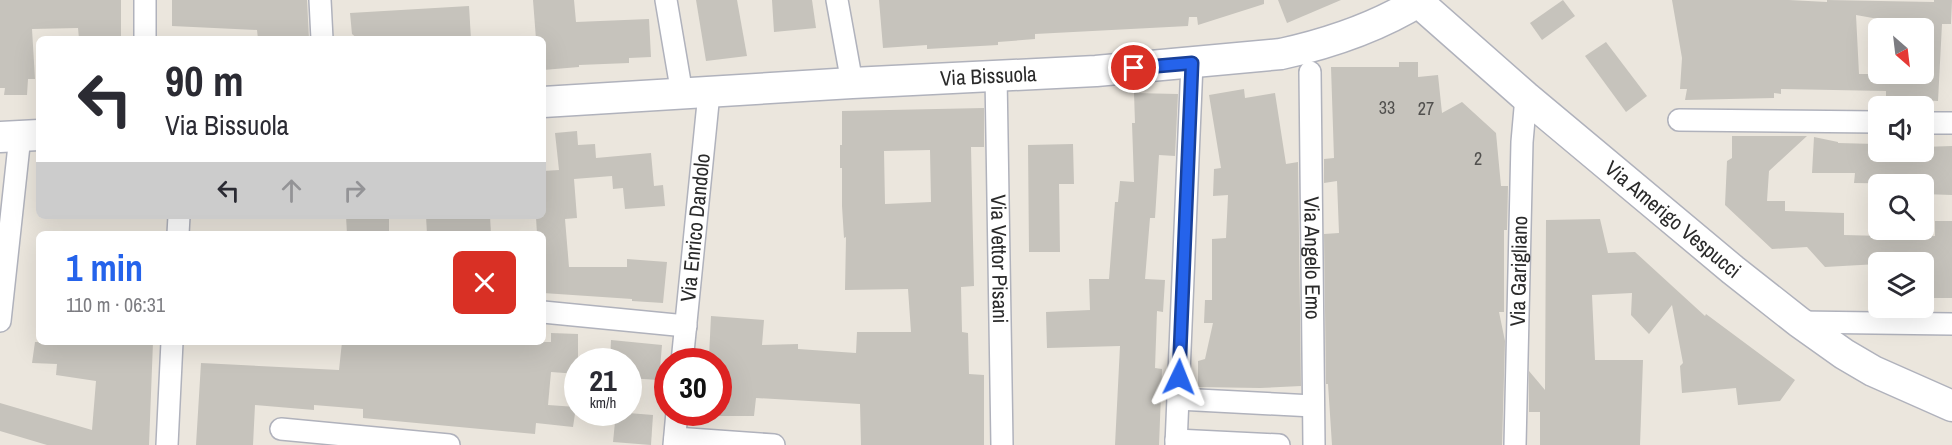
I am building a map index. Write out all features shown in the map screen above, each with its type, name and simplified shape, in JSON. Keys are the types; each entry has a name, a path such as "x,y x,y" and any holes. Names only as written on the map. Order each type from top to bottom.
{"street":[{"path":"145,0 145,36"},
{"path":"320,0 322,36"},
{"name":"Via Enrico Dandolo","path":"666,0 695,94 684,348"},
{"path":"837,0 852,83"},
{"name":"Via Bissuola","path":"546,102 1096,71 1281,54 1311,48 1377,25 1418,1"},
{"name":"Via Amerigo Vespucci","path":"1418,1 1526,97 1733,270 1799,322 1844,354 1873,371 1952,406"},
{"path":"1192,63 1176,442 1279,445"},
{"name":"Via Angelo Emo","path":"1310,72 1314,445"},
{"name":"Via Vettor Pisani","path":"996,75 1002,445"},
{"name":"Via Garigliano","path":"1515,445 1522,142 1526,97"},
{"path":"1679,120 1868,122"},
{"path":"1934,123 1952,123"},
{"path":"0,321 20,136"},
{"path":"546,312 686,326"},
{"path":"1799,322 1952,324"},
{"path":"167,445 172,345"},
{"path":"1178,399 1313,406"},
{"path":"676,426 675,441 774,445"},
{"path":"281,429 449,445"}],"building":[{"path":"0,0 121,0 121,36 79,36 78,28 32,29 35,79 28,79 27,95 4,95 5,88 0,88"},
{"path":"172,0 307,0 309,36 258,36 257,30 172,26"},
{"path":"533,0 574,0 576,22 649,19 651,57 629,58 629,63 579,65 579,67 546,70 546,36 536,36"},
{"path":"696,0 737,0 747,56 706,61"},
{"path":"772,0 812,0 816,28 774,32"},
{"path":"879,0 1264,0 1264,4 1198,25 1197,17 1189,17 1188,26 1035,34 1035,39 998,42 998,45 927,49 927,45 883,48"},
{"path":"1278,0 1341,0 1287,23"},
{"path":"1563,0 1575,16 1542,40 1530,23"},
{"path":"1672,0 1934,2 1934,0 1952,0 1951,24 1942,24 1938,101 1934,101 1934,96 1886,96 1886,91 1781,89 1781,94 1774,93 1774,98 1685,100 1687,89 1680,89 1682,58"},
{"path":"469,6 471,36 354,36 352,34 350,13"},
{"path":"1606,42 1647,96 1626,112 1585,56"},
{"path":"1399,62 1418,62 1418,77 1438,75 1442,113 1462,102 1496,133 1501,186 1508,186 1507,230 1504,230 1504,312 1499,312 1505,341 1502,445 1332,445 1328,384 1326,384 1324,234 1339,233 1337,181 1324,183 1324,159 1334,158 1331,67 1399,67"},
{"path":"1244,89 1245,98 1275,93 1286,164 1298,162 1301,386 1198,387 1198,361 1205,359 1213,323 1204,323 1205,300 1212,300 1212,239 1226,238 1228,195 1213,196 1214,169 1221,168 1209,95"},
{"path":"1134,93 1178,94 1175,156 1159,155 1155,218 1150,218 1145,279 1165,280 1163,312 1157,311 1155,368 1162,369 1159,445 1115,445 1120,346 1047,348 1046,312 1090,310 1089,279 1109,279 1115,202 1118,202 1120,181 1134,182 1132,123 1135,123"},
{"path":"984,108 984,147 971,147 974,286 961,287 962,332 968,333 969,374 984,375 984,445 861,445 860,404 756,398 754,416 732,416 732,348 709,348 711,316 764,320 762,345 798,344 798,349 856,353 857,332 911,332 908,289 845,290 846,237 844,238 842,168 840,168 840,145 842,145 842,111","holes":["930,150 931,202 885,204 884,151"]},
{"path":"577,131 578,145 595,144 596,158 651,153 654,186 663,185 665,206 625,209 623,188 613,189 612,176 574,179 577,218 565,219 569,267 627,267 627,259 667,262 663,303 546,293 546,231 537,231 536,219 546,219 546,171 559,170 555,133"},
{"path":"1732,136 1807,136 1769,171 1767,201 1785,201 1785,211 1844,213 1844,235 1868,236 1868,240 1934,240 1935,221 1952,221 1952,298 1934,298 1934,252 1868,252 1868,265 1825,267 1807,247 1772,249 1725,205 1727,161 1732,158"},
{"path":"1814,137 1838,143 1868,144 1868,162 1934,162 1934,147 1952,146 1952,195 1934,194 1934,174 1868,174 1868,183 1854,183 1855,173 1812,173"},
{"path":"1073,144 1074,184 1059,184 1060,252 1029,252 1028,145"},
{"path":"346,219 389,219 389,231 347,231"},
{"path":"426,219 490,219 491,231 427,231"},
{"path":"1600,219 1608,253 1635,252 1705,316 1706,314 1795,380 1780,401 1738,405 1736,388 1682,393 1680,366 1683,363 1672,305 1649,334 1631,315 1632,293 1592,295 1595,360 1643,360 1640,445 1540,445 1540,412 1529,412 1529,371 1545,390 1546,220"},
{"path":"551,333 578,334 578,348 564,348 564,373 551,372 548,405 564,406 564,426 573,427 536,423 535,434 363,418 363,409 314,405 314,410 255,405 253,445 196,445 201,363 339,370 342,345 546,345 546,342 551,342"},
{"path":"611,340 662,345 662,348 654,348 654,380 642,379 642,348 611,348"},
{"path":"35,342 36,345 153,345 149,445 47,445 0,431 0,403 92,430 96,381 56,375 57,364 32,363"},
{"path":"642,414 653,415 651,445 613,442 615,426 642,426"}],"route":[{"path":"1134,68 1192,63 1179,377"}]}
